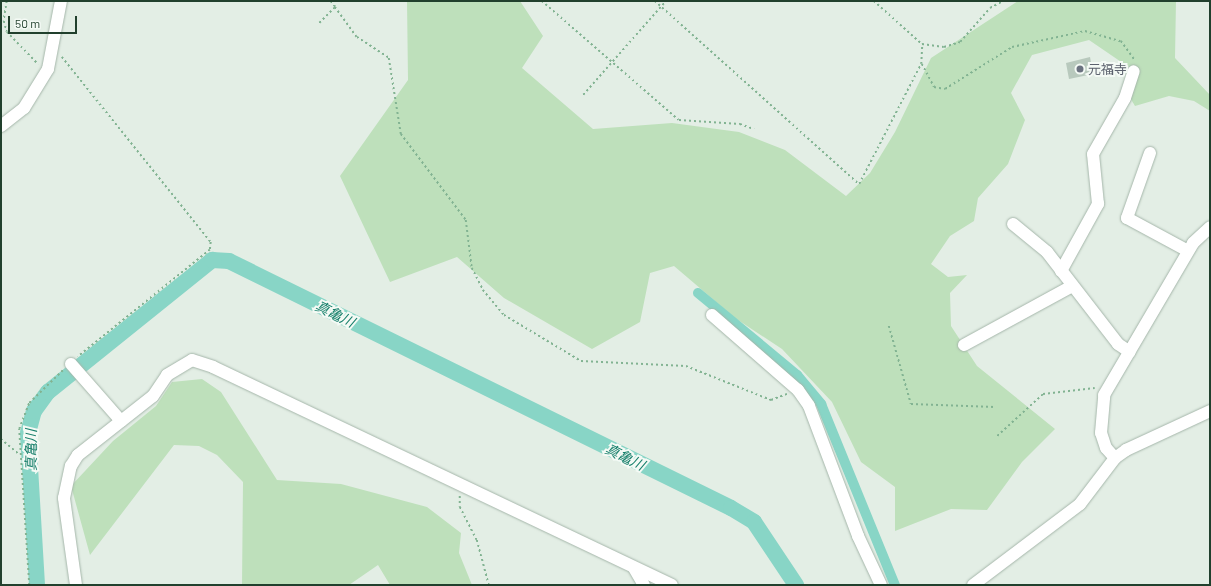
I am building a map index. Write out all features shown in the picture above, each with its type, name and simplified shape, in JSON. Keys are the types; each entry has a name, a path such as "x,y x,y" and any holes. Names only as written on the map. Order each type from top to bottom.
{"street":[{"path":"1,126 24,108 46,72 52,50 61,1"},
{"path":"1061,271 1098,204 1093,154 1125,98 1134,72"},
{"path":"1150,153 1127,218 1188,251"},
{"path":"1013,224 1037,241 1118,344 1130,352"},
{"path":"1115,458 1106,448 1101,433 1100,414 1109,387 1188,251 1210,226"},
{"path":"964,345 1072,286"},
{"path":"712,315 798,390 822,436 858,536 881,585"},
{"path":"76,585 64,498 65,481 78,455 153,396 180,364 199,361 672,585"},
{"path":"71,364 121,421"},
{"path":"973,585 1080,504 1115,458 1210,410"},
{"path":"634,568 644,585"}],"path":[{"path":"7,1 4,21 7,32 46,72"},
{"path":"330,1 358,37 389,58 401,134 466,220 472,268 483,290 504,315 582,361 686,366 771,400 798,390"},
{"path":"542,1 679,120 740,124 754,129"},
{"path":"655,1 860,184 921,64 922,44"},
{"path":"583,95 666,1"},
{"path":"874,1 922,44 944,47 960,42 990,8 1004,1"},
{"path":"319,23 335,7"},
{"path":"921,64 934,87 945,89 1012,47 1085,31 1121,41 1135,56 1134,72"},
{"path":"29,585 19,454 19,429 29,403 71,364 210,250 211,242 75,69 52,50"},
{"path":"889,326 912,404 995,407"},
{"path":"997,436 1043,394 1109,387"},
{"path":"1,439 19,454"},
{"path":"460,485 460,507 476,540 489,585"}],"green space":[{"path":"407,1 520,1 543,36 522,68 593,129 672,123 739,132 785,150 846,196 870,173 895,132 931,58 1018,1 1176,1 1175,58 1210,95 1210,111 1194,101 1169,96 1135,106 1129,96 1130,68 1089,40 1032,55 1011,93 1025,120 1008,164 978,198 974,221 950,236 931,264 948,277 967,275 950,293 951,326 977,366 1055,429 1022,462 987,510 951,509 895,531 895,487 861,462 832,402 782,349 735,318 674,266 650,273 640,322 592,349 504,298 457,257 390,282 340,176 408,80"},
{"path":"202,379 221,392 277,480 341,484 427,507 461,533 459,553 472,585 390,585 378,565 349,585 242,585 243,482 217,455 199,446 174,445 90,555 71,486 113,441 156,406 172,382"}],"building":[{"name":"元福寺","path":"1090,57 1093,74 1069,79 1066,63"}],"waterway":[{"name":"真亀川","path":"37,585 28,433 34,411 48,392 212,260 229,261 731,508 754,522 796,585"},
{"path":"698,293 797,375 821,404 895,585"}],"place":[{"name":"元福寺","path":"1080,69"}]}
